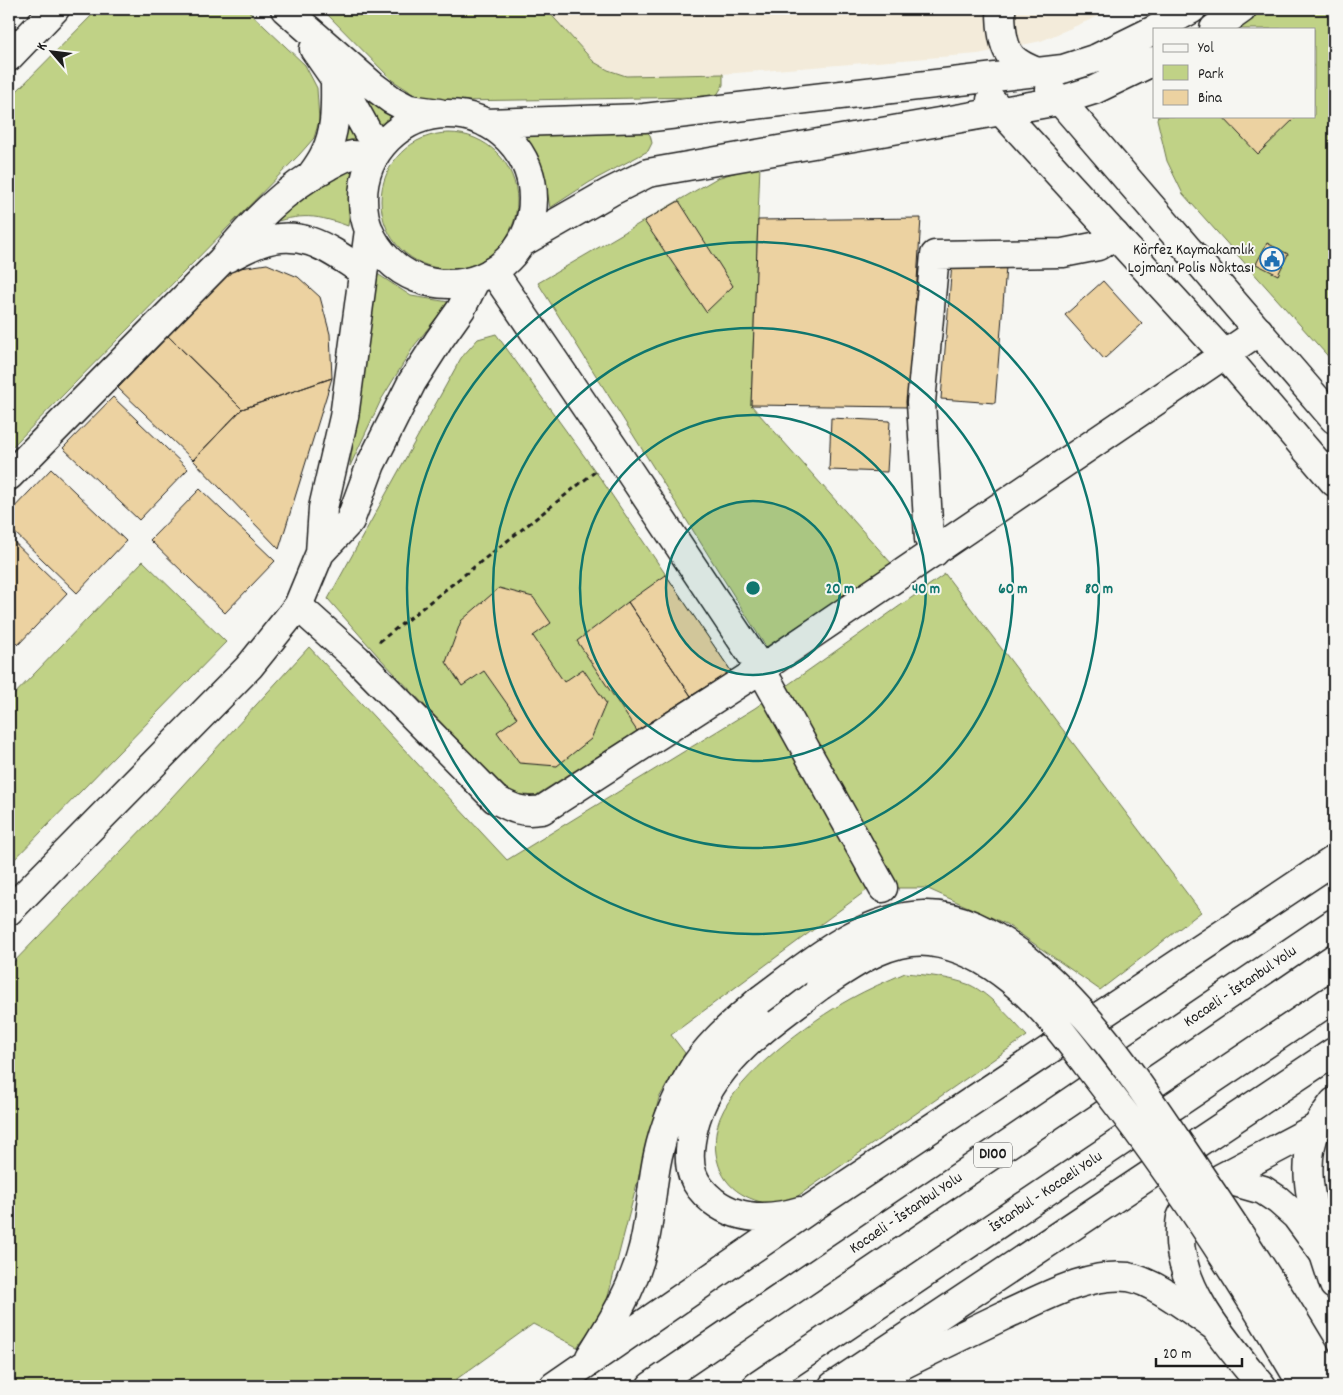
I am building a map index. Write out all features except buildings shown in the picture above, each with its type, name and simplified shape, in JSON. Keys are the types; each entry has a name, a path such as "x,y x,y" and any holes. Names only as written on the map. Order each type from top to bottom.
{"main road":[{"path":"9,57 55,9"},
{"path":"285,9 335,78 367,131 376,154"},
{"path":"285,9 373,86 392,100 410,109 465,116 486,123 508,139 524,162 532,189 531,216 521,243"},
{"path":"1001,9 1006,49 1011,57 1037,72 1059,101 1334,419"},
{"path":"1157,28 1192,9"},
{"path":"1215,28 1242,9"},
{"path":"486,123 644,118 1037,72 1063,68 1098,58 1153,30"},
{"path":"971,80 991,68 1006,49"},
{"path":"320,553 350,521 371,464 412,382 439,340 484,276 508,258 521,243 610,192 648,173 1059,101 1094,90 1153,61"},
{"path":"312,174 326,152 333,130 335,78"},
{"path":"971,80 1002,111 1224,354 1334,482"},
{"path":"443,114 418,119 396,132 376,154 368,171 363,194 368,230 386,258 405,273 428,282 452,284 484,276"},
{"path":"9,476 221,261 249,227 279,198 312,174 335,162 353,155 376,154"},
{"path":"9,911 242,673 298,606 320,553 323,508 344,416 368,230"},
{"path":"934,552 929,539 921,402 935,255 1063,253 1098,246 1115,235"},
{"path":"221,261 260,243 280,237 297,237 313,241 334,252 362,271"},
{"path":"484,276 617,453 761,669 883,888"},
{"path":"298,606 357,659 496,799 510,807 526,812 542,810 761,669 1259,331"},
{"path":"554,1386 813,1207 1334,860"},
{"path":"584,1367 616,1316 632,1283 643,1248 658,1154 673,1110 691,1073 714,1041 760,1000 835,945 865,929 894,920 924,915 950,917 974,925 1002,941 1034,965 1076,1004 1145,1093 1297,1322 1334,1386"},
{"name":"Kocaeli - İstanbul Yolu","path":"651,1386 1334,924"},
{"path":"813,1207 779,1218 761,1218 732,1212 717,1204 702,1192 692,1176 689,1156 693,1126 703,1099 721,1070 748,1042 820,986 865,958 899,944 929,942 957,948 985,961 1012,981 1041,1009 1073,1046 1141,1135 1212,1239 1303,1386"},
{"name":"İstanbul - Kocaeli Yolu","path":"758,1386 1334,998"},
{"path":"833,1386 1334,1052"},
{"path":"1334,1102 1309,1156 1309,1189 1324,1254 1334,1285"},
{"path":"1262,1386 1214,1326 1195,1292 1185,1268 1179,1243 1181,1218 1198,1192 1325,1123"},
{"path":"1221,1178 1263,1190 1278,1200 1296,1216 1324,1254"},
{"path":"1324,1254 1334,1214"},
{"path":"860,1386 958,1337 1054,1293 1097,1278 1129,1277 1148,1283 1214,1326"}],"path":[{"path":"357,659 617,453"}],"shaded area":[{"path":"546,9 1115,9 1041,41 978,54 723,74 626,76 608,70 594,62"}],"green space":[{"path":"98,9 246,9 305,65 317,88 319,121 314,138 299,155 9,450 9,99"},
{"path":"322,9 546,9 594,62 608,70 626,76 723,74 723,85 717,95 703,97 458,101 427,99 409,91 392,80"},
{"path":"1260,9 1334,9 1334,363 1183,194 1167,161 1157,118 1316,118 1316,28 1234,28"},
{"path":"365,95 377,107 398,120 375,132 359,96"},
{"path":"345,113 357,141 335,153"},
{"path":"644,129 650,135 652,143 648,151 590,182 550,208 545,179 539,160 523,134"},
{"path":"449,133 475,138 487,144 497,153 506,163 512,175 517,201 512,227 506,239 497,249 487,258 475,264 449,269 423,264 411,258 401,249 392,239 386,227 381,201 386,175 392,163 401,153 411,144 423,138"},
{"path":"355,163 348,226 313,217 295,217 260,226"},
{"path":"760,165 751,405 892,564 766,647 538,283 717,178"},
{"path":"373,271 411,296 449,302 414,346 381,400 350,466"},
{"path":"496,334 603,482 731,671 535,796 514,794 499,784 378,656 328,599 461,358 478,339"},
{"path":"143,561 226,642 9,865 9,700"},
{"path":"945,574 1201,912 1100,990 1006,924 926,888 867,890 671,1035 685,1053 659,1098 604,1312 577,1347 533,1324 447,1386 9,1386 9,967 150,821 309,647 507,860 755,708"},
{"path":"905,973 946,978 978,989 1008,1015 1027,1036 782,1207 760,1202 733,1188 721,1171 716,1154 716,1138 720,1118 729,1101 742,1084 776,1051 815,1021 857,995"}],"place":[{"name":"Körfez Kaymakamlık Lojmanı Polis Noktası","path":"1272,259"}]}
